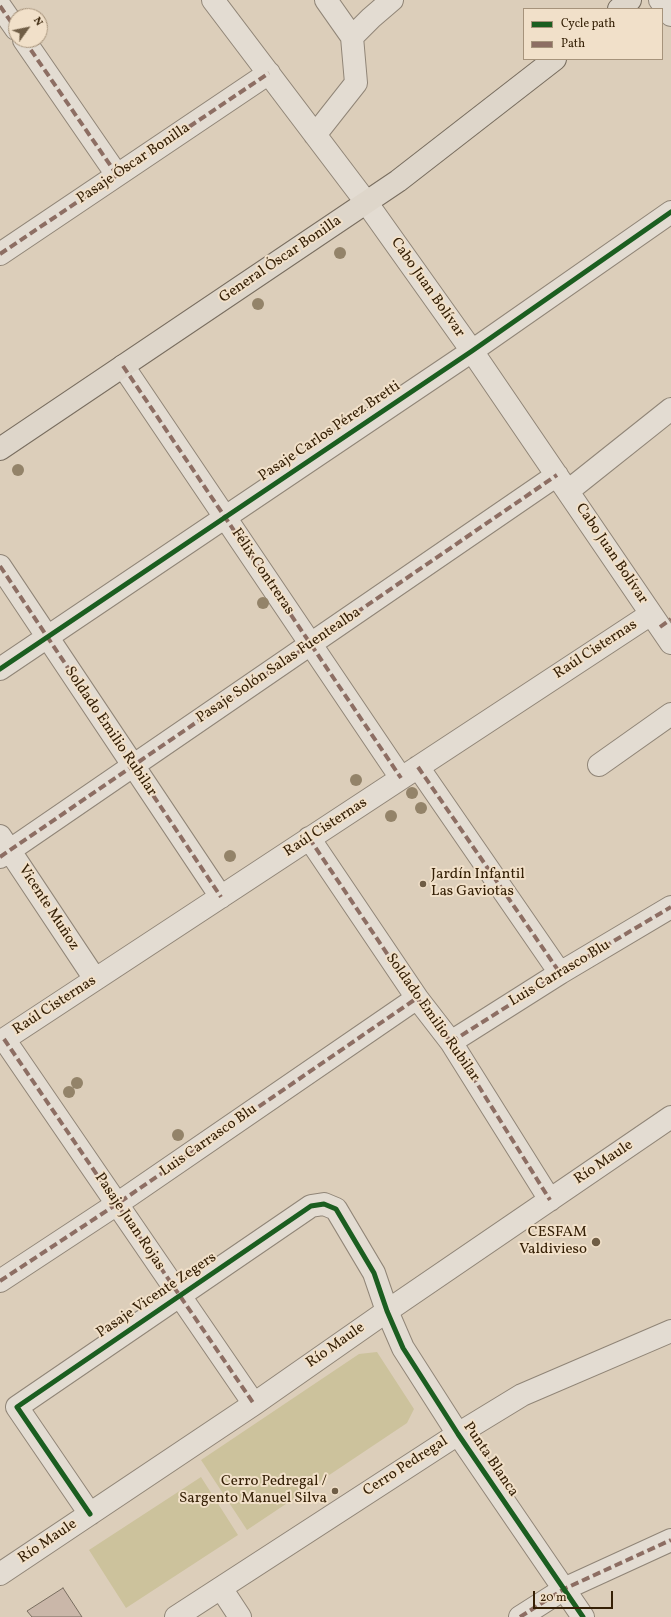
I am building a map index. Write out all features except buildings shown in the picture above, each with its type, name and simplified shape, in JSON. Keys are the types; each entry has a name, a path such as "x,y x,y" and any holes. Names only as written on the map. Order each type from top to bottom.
{"main road":[{"path":"620,8 630,0"},
{"name":"General Óscar Bonilla","path":"0,449 398,180 553,60"}],"street":[{"name":"Cabo Juan Bolívar","path":"213,0 366,202 472,351 562,483 663,626"},
{"path":"315,136 356,83 352,37 326,0"},
{"path":"352,37 392,0"},
{"path":"660,0 671,15"},
{"path":"0,6 8,18"},
{"path":"30,48 117,175"},
{"name":"Pasaje Óscar Bonilla","path":"0,254 269,73"},
{"name":"Pasaje Carlos Pérez Bretti","path":"0,669 472,351 671,212"},
{"name":"Félix Contreras","path":"123,366 310,644 410,772 560,973"},
{"name":"Pasaje Solón Salas Fuentealba","path":"3,848 133,766 310,644 562,483 671,409"},
{"name":"Soldado Emilio Rubilar","path":"0,566 221,897"},
{"name":"Raúl Cisternas","path":"2,1040 410,772 663,626"},
{"path":"599,764 671,714"},
{"name":"Soldado Emilio Rubilar","path":"309,838 417,998 451,1042 550,1200"},
{"name":"Vicente Muñoz","path":"3,848 95,980"},
{"name":"Luis Carrasco Blu","path":"451,1042 560,973 671,907"},
{"name":"Luis Carrasco Blu","path":"0,1281 117,1204 417,998"},
{"name":"Pasaje Juan Rojas","path":"2,1040 117,1204 254,1404"},
{"name":"Río Maule","path":"0,1574 254,1404 550,1200 667,1128"},
{"name":"Punta Blanca","path":"311,1206 324,1204 336,1209 374,1273 387,1311 403,1348 458,1434 583,1617"},
{"name":"Pasaje Vicente Zegers","path":"90,1514 17,1407 311,1206"},
{"name":"Cerro Pedregal","path":"176,1617 458,1434 522,1395 671,1331"},
{"path":"520,1617 564,1589 671,1540"},
{"path":"221,1588 240,1617"}],"shaded area":[{"path":"377,1352 414,1409 407,1423 247,1530 201,1460 359,1354"},
{"path":"201,1477 238,1535 126,1608 89,1550"}],"marked path":[{"path":"0,6 8,18"},
{"path":"30,48 117,175"},
{"path":"0,254 269,73"},
{"path":"123,366 401,778"},
{"path":"0,857 557,475"},
{"path":"0,566 221,897"},
{"path":"660,627 671,619"},
{"path":"418,767 560,973"},
{"path":"309,838 417,998 451,1042 550,1200"},
{"path":"451,1042 560,973 671,907"},
{"path":"0,1281 117,1204 417,998"},
{"path":"4,1039 254,1404"},
{"path":"520,1617 564,1589 671,1540"}],"cycle path":[{"path":"0,669 472,351 671,212"},
{"path":"90,1514 17,1407 311,1206 324,1204 336,1209 374,1273 387,1311 403,1348 458,1434 583,1617"}],"place":[{"name":"Jardín Infantil Las Gaviotas","path":"423,884"},
{"name":"CESFAM Valdivieso","path":"596,1242"},
{"name":"Cerro Pedregal / Sargento Manuel Silva","path":"335,1491"}]}
